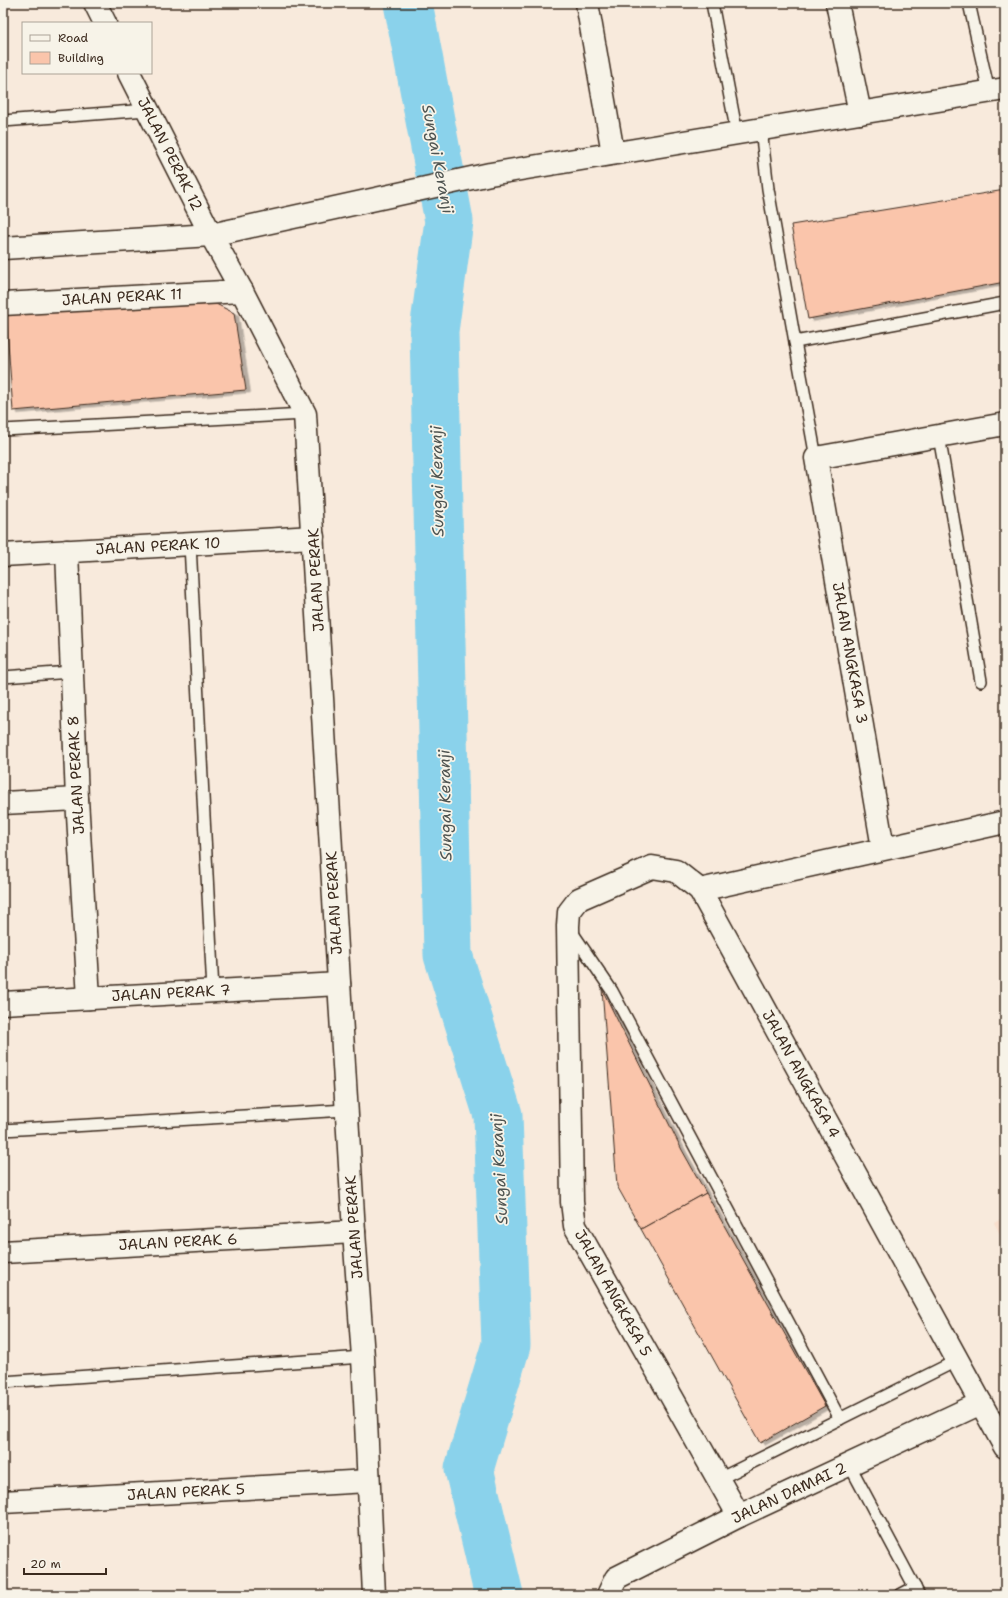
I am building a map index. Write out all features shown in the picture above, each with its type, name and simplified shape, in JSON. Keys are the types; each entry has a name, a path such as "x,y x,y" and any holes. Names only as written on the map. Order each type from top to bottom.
{"street":[{"path":"95,3 104,22"},
{"path":"587,3 613,153"},
{"path":"837,3 860,112"},
{"name":"JALAN PERAK 12","path":"129,74 211,235"},
{"path":"3,248 211,235 490,174 997,90"},
{"name":"JALAN PERAK","path":"211,235 242,291 305,414 346,1110 363,1357 374,1595"},
{"name":"JALAN PERAK 11","path":"3,304 242,291"},
{"path":"816,458 1005,424"},
{"name":"JALAN ANGKASA 3","path":"816,458 883,848"},
{"name":"JALAN PERAK 10","path":"3,555 313,537"},
{"name":"JALAN PERAK 8","path":"66,551 77,799 89,998"},
{"path":"3,803 77,799"},
{"path":"700,890 1005,822"},
{"name":"JALAN ANGKASA 4","path":"568,926 569,912 579,899 652,867 676,871 700,890 1005,1447"},
{"name":"JALAN ANGKASA 5","path":"568,926 572,1202 575,1226 739,1516"},
{"name":"JALAN PERAK 7","path":"3,1003 339,984"},
{"name":"JALAN PERAK 6","path":"3,1252 354,1232"},
{"name":"JALAN DAMAI 2","path":"608,1595 616,1578 739,1516 981,1403"},
{"name":"JALAN PERAK 5","path":"3,1502 368,1481"}],"lane":[{"path":"712,3 737,134"},
{"path":"969,3 997,90"},
{"path":"3,121 147,110"},
{"path":"760,129 768,188 816,458"},
{"path":"795,342 1005,303"},
{"path":"3,430 305,414"},
{"path":"939,436 981,681"},
{"path":"190,544 213,991"},
{"path":"3,677 71,672"},
{"path":"568,926 612,991 840,1419"},
{"path":"3,1130 346,1110"},
{"path":"3,1382 363,1357"},
{"path":"719,1479 958,1360"},
{"path":"849,1464 917,1591 900,1595"}],"shaded area":[{"path":"1005,1217 1005,1243 994,1223"}],"building":[{"path":"1005,190 1005,282 808,319 791,225"},
{"path":"216,304 234,313 246,390 13,411 6,315"},
{"path":"602,989 682,1150 706,1193 641,1229 617,1186"},
{"path":"706,1193 825,1406 760,1443 641,1229"}],"waterway":[{"name":"Sungai Keranji","path":"408,3 449,221 434,331 448,955 498,1115 506,1345 469,1469 499,1595"}]}
